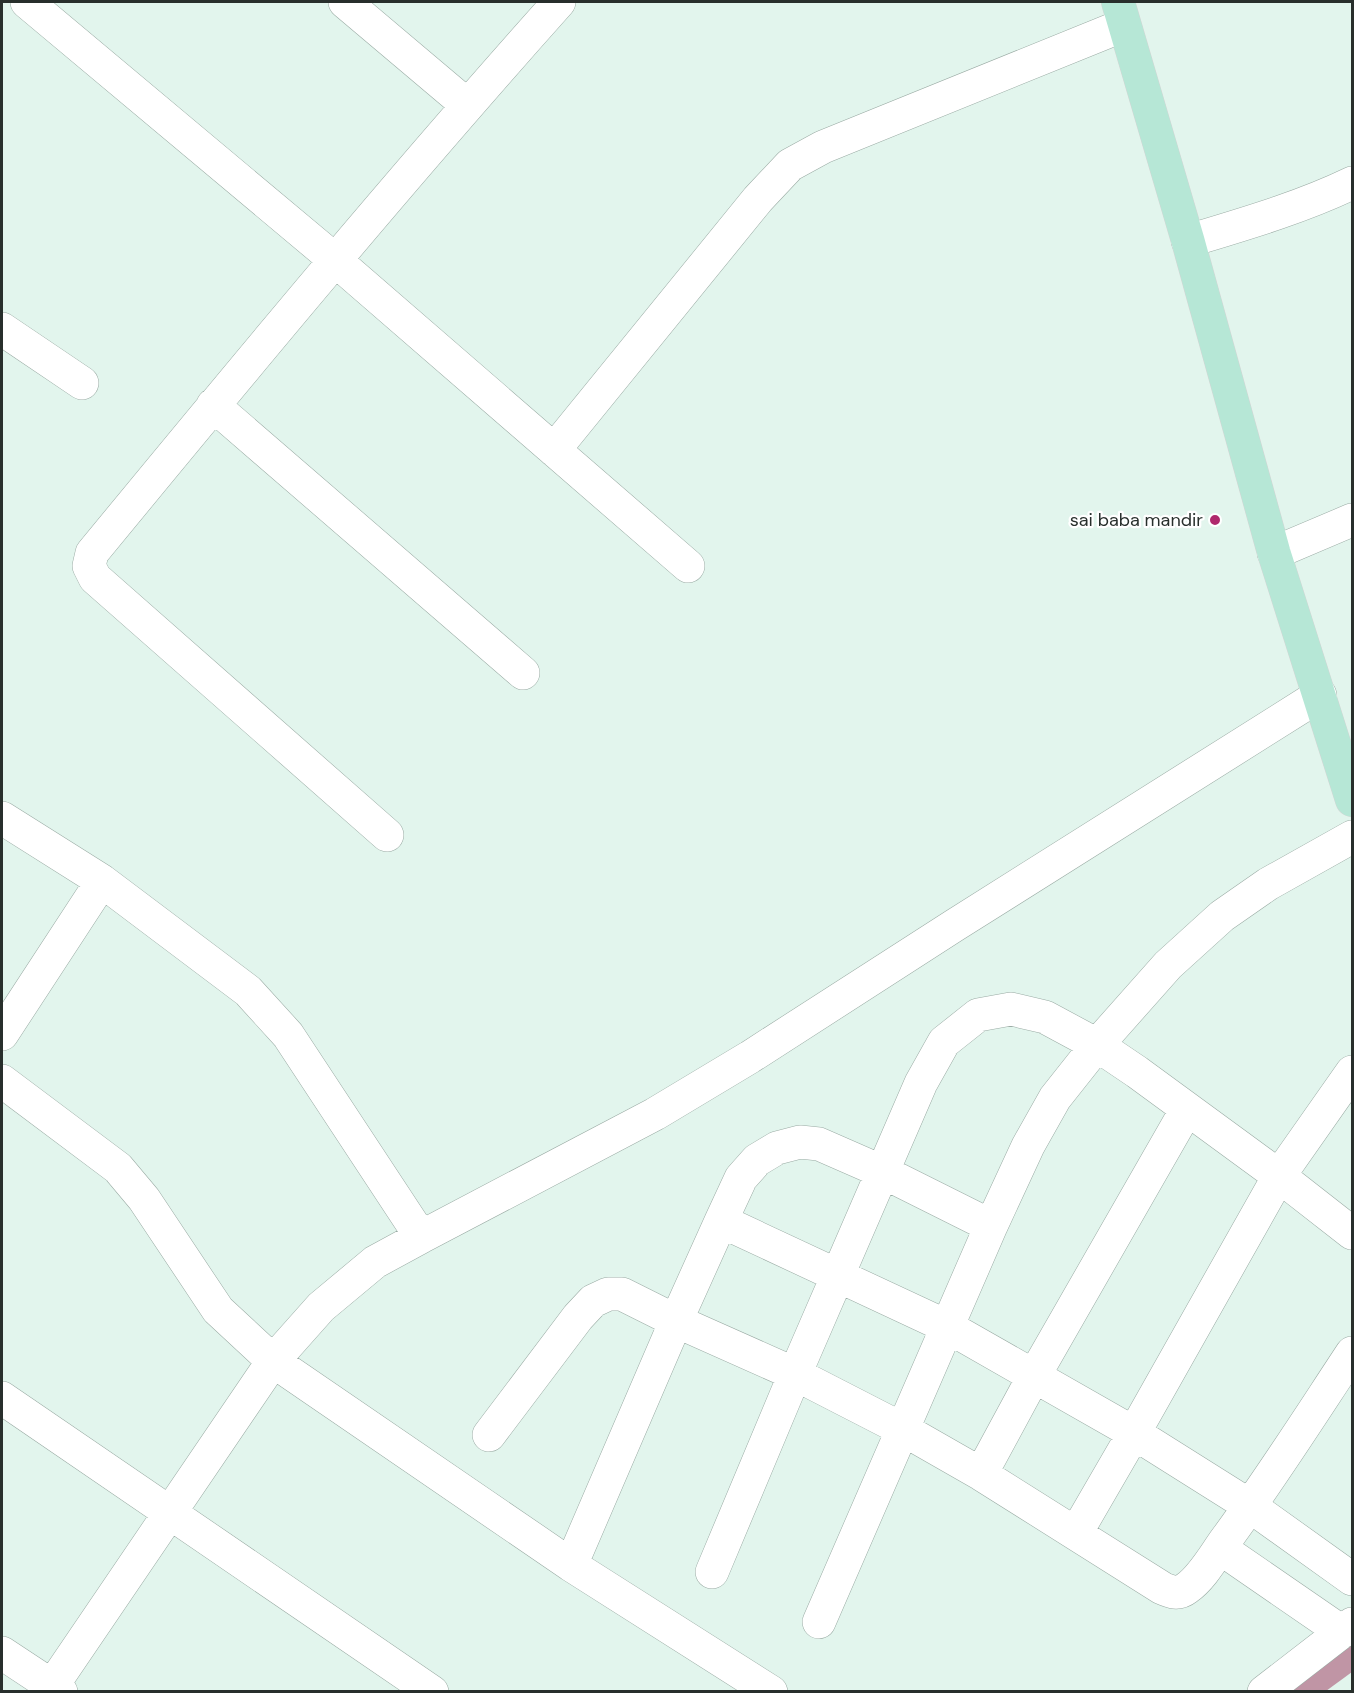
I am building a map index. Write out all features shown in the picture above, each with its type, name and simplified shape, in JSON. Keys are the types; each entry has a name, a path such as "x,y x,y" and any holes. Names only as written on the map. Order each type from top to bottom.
{"main road":[{"path":"1121,13 1188,241 1274,553 1353,800"}],"street":[{"path":"27,2 334,260 688,566"},
{"path":"345,2 467,105"},
{"path":"387,835 95,578 89,566 92,553 213,405 467,105 559,2"},
{"path":"554,450 758,199 790,165 823,147 1121,13"},
{"path":"1188,241 1282,212 1353,183"},
{"path":"2,329 82,383"},
{"path":"213,405 523,673"},
{"path":"1274,553 1353,520"},
{"path":"2,1653 54,1690 169,1512 273,1361 321,1307 375,1262 655,1114 750,1057 1320,695"},
{"path":"2,818 102,881 248,991 288,1035 421,1237"},
{"path":"819,1622 991,1226 1028,1146 1055,1098 1097,1045 1168,965 1222,916 1268,884 1353,837"},
{"path":"2,1034 102,881"},
{"path":"712,1572 921,1083 944,1042 978,1015 1011,1009 1045,1017 1097,1045 1187,1108 1353,1233"},
{"path":"1076,1533 1279,1176 1353,1072"},
{"path":"2,1081 118,1168 144,1199 218,1310 273,1361 571,1565 771,1692"},
{"path":"981,1474 1034,1376 1187,1108"},
{"path":"571,1565 721,1221 741,1178 757,1160 777,1148 800,1142 819,1143 991,1226"},
{"path":"721,1221 948,1327 1134,1433 1250,1506 1353,1579"},
{"path":"489,1435 578,1317 593,1301 608,1294 622,1294 676,1321 795,1374 904,1430 981,1474 1153,1583 1175,1593 1186,1590 1220,1548 1353,1353"},
{"path":"2,1398 432,1692"},
{"path":"1220,1548 1347,1628 1264,1692"}],"shaded area":[{"path":"1352,1632 1352,1672 1326,1691 1273,1692"}],"place":[{"name":"sai baba mandir","path":"1215,520"}]}
